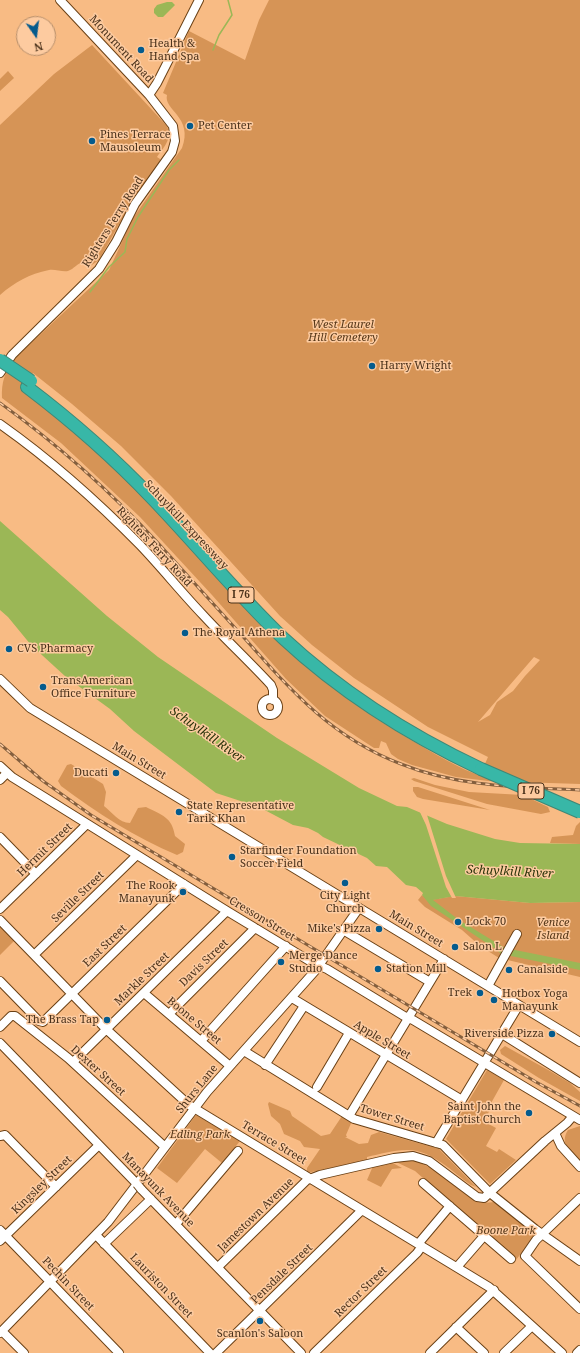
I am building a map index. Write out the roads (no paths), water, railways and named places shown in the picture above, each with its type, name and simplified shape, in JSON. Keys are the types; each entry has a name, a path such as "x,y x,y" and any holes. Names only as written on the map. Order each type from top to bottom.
{"highway":[{"name":"Schuylkill Expressway","path":"0,360 29,384 95,432 134,468 264,609 325,665 397,716 483,766 580,812"},
{"name":"Schuylkill Expressway","path":"0,368 29,384"},
{"name":"Schuylkill Expressway","path":"483,766 580,804"}],"street":[{"name":"Monument Road","path":"60,0 149,95"},
{"path":"149,95 157,83 199,0"},
{"name":"Righters Ferry Road","path":"0,374 12,355 99,269 116,242 134,204 173,148 176,138 174,129 149,95"},
{"name":"Righters Ferry Road","path":"0,424 40,453 106,512 155,561 212,625 241,652 271,685 274,690 273,700"},
{"name":"Main Street","path":"0,679 30,708 580,1042"},
{"name":"Cresson Street","path":"0,766 7,773 227,911 484,1062 576,1118"},
{"path":"0,780 7,773"},
{"name":"Hermit Street","path":"0,909 87,824"},
{"path":"0,837 36,874"},
{"name":"Seville Street","path":"34,955 137,855"},
{"name":"East Street","path":"0,981 42,1022 184,884"},
{"name":"Shurs Lane","path":"1,1332 113,1216 194,1108 320,965 359,908"},
{"name":"Markle Street","path":"73,1062 227,911"},
{"name":"Terrace Street","path":"0,920 106,1029 194,1108 494,1290 562,1353"},
{"name":"Davis Street","path":"169,1014 255,928"},
{"path":"343,930 430,982"},
{"path":"488,986 517,934"},
{"path":"201,1041 286,946"},
{"path":"349,1116 444,959"},
{"name":"Boone Street","path":"144,993 230,1066"},
{"name":"Apple Street","path":"292,998 462,1100"},
{"path":"436,1143 519,1005"},
{"path":"265,1065 304,1006"},
{"name":"Dexter Street","path":"0,1027 13,1016 73,1062 165,1147"},
{"path":"317,1087 349,1033"},
{"path":"502,1034 580,1083"},
{"name":"Manayunk Avenue","path":"0,1043 301,1353"},
{"name":"Tower Street","path":"244,1051 349,1116 444,1146 490,1193 542,1234 580,1261"},
{"path":"310,1178 394,1158 413,1156 428,1161 480,1199 484,1198 490,1193 555,1133 576,1118"},
{"path":"555,1133 561,1146 580,1167"},
{"path":"2,1135 56,1187"},
{"name":"Kingsley Street","path":"2,1235 56,1187 99,1145"},
{"path":"176,1224 238,1151"},
{"name":"Jamestown Avenue","path":"218,1267 310,1178"},
{"path":"423,1183 511,1259"},
{"path":"580,1198 542,1234 526,1252 526,1257 580,1308"},
{"path":"104,1244 151,1199"},
{"name":"Rector Street","path":"314,1353 417,1253 420,1245 450,1206"},
{"name":"Pensdale Street","path":"216,1353 362,1210"},
{"name":"Pechin Street","path":"2,1235 119,1353"},
{"name":"Lauriston Street","path":"96,1235 210,1353"},
{"path":"457,1267 484,1236"},
{"path":"430,1353 494,1290"},
{"path":"504,1353 532,1326"},
{"path":"456,1327 484,1353"},
{"path":"1,1332 24,1353"},
{"path":"577,1353 580,1350"}],"water":[{"path":"172,2 175,5 163,17 158,17 154,13 154,9 157,5"},
{"name":"Schuylkill River","path":"0,521 107,616 158,657 277,738 359,788 397,806 407,807 447,824 495,839 520,843 580,844 580,902 530,903 455,896 433,900 459,920 505,948 580,963 580,970 501,954 431,906 422,895 423,893 416,887 406,885 387,867 376,866 367,858 323,837 308,828 293,825 259,807 216,793 134,731 110,709 66,677 31,645 8,617 0,610"}],"waterway":[{"path":"213,50 219,35 232,15 228,0"},
{"path":"90,292 109,267 125,252 127,239 138,217 169,170 179,160"}],"railway":[{"path":"0,403 42,435 121,505 158,543 280,678 298,696 334,727 377,753 423,772 467,782 512,787 580,790"},
{"path":"0,744 43,781 91,815 536,1082 580,1106"}],"place":[{"name":"Health & Hand Spa","path":"141,50"},
{"name":"Pet Center","path":"190,126"},
{"name":"Pines Terrace Mausoleum","path":"92,141"},
{"name":"Harry Wright","path":"372,366"},
{"name":"The Royal Athena","path":"185,633"},
{"name":"CVS Pharmacy","path":"9,649"},
{"name":"TransAmerican Office Furniture","path":"43,687"},
{"name":"Ducati","path":"116,773"},
{"name":"State Representative Tarik Khan","path":"179,812"},
{"name":"Starfinder Foundation Soccer Field","path":"232,857"},
{"name":"City Light Church","path":"345,883"},
{"name":"The Rook Manayunk","path":"183,892"},
{"name":"Lock 70","path":"458,922"},
{"name":"Mike's Pizza","path":"379,929"},
{"name":"Salon L","path":"455,947"},
{"name":"Merge Dance Studio","path":"281,962"},
{"name":"Station Mill","path":"378,969"},
{"name":"Canalside","path":"509,970"},
{"name":"Trek","path":"480,993"},
{"name":"Hotbox Yoga Manayunk","path":"494,1000"},
{"name":"The Brass Tap","path":"107,1020"},
{"name":"Riverside Pizza","path":"552,1034"},
{"name":"Saint John the Baptist Church","path":"529,1113"},
{"name":"Scanlon's Saloon","path":"260,1321"}],"park label":[{"name":"West Laurel Hill Cemetery","path":"343,331"},
{"name":"Venice Island","path":"553,929"},
{"name":"Edling Park","path":"200,1135"},
{"name":"Boone Park","path":"506,1231"}]}
